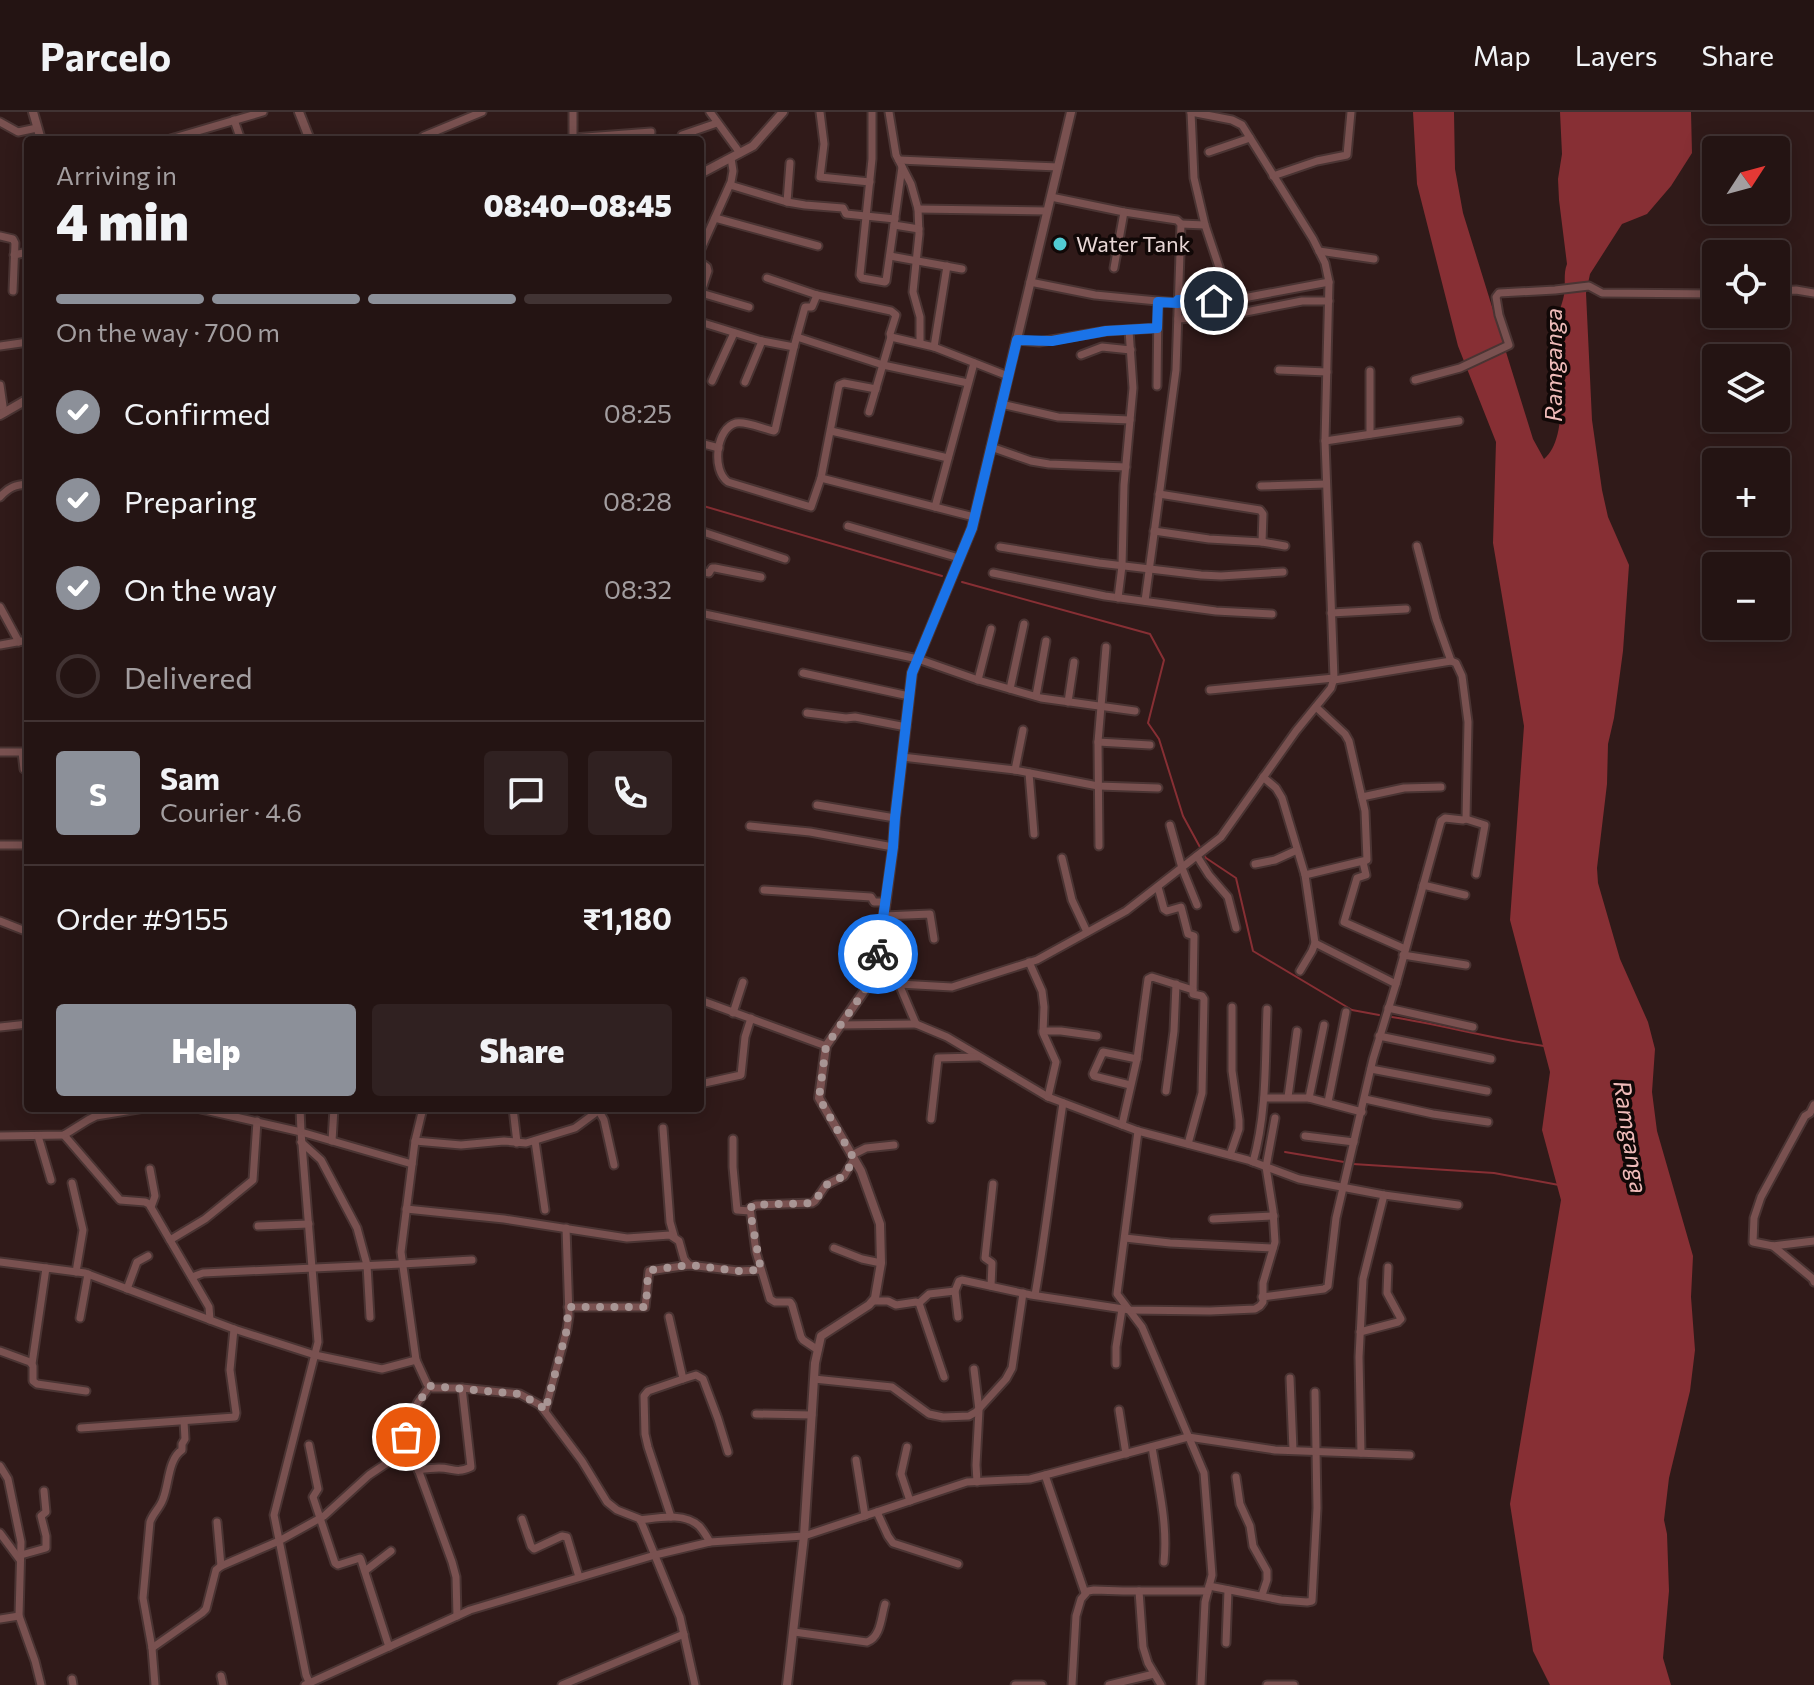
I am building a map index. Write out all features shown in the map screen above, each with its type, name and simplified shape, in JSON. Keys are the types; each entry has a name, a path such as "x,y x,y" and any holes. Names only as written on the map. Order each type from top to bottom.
{"street":[{"path":"33,112 40,136"},
{"path":"189,136 263,112"},
{"path":"299,112 308,136"},
{"path":"424,136 482,112"},
{"path":"573,112 573,136"},
{"path":"704,242 730,185 735,155 710,112"},
{"path":"704,172 753,146 783,112"},
{"path":"819,112 824,137 820,177 870,182"},
{"path":"872,112 872,159 861,277 885,282 900,164"},
{"path":"889,112 894,148 911,184 918,209 913,292 920,317 920,343"},
{"path":"787,1685 804,1536 814,1379 821,1336 873,1301 881,1263 880,1224 861,1171 819,1098 826,1046 876,974 912,673 974,517 1071,112"},
{"path":"899,984 952,987 1037,960 1126,911 1221,837 1331,688 1334,679 1325,441 1329,282 1325,263 1242,125 1191,112 1194,178 1221,273"},
{"path":"1273,176 1317,161 1347,155 1351,112"},
{"path":"234,120 240,136"},
{"path":"0,122 18,132 37,128"},
{"path":"682,135 717,123"},
{"path":"606,136 651,132"},
{"path":"1209,152 1250,138"},
{"path":"787,202 790,163"},
{"path":"900,164 1058,167"},
{"path":"730,185 787,202 843,208 845,214 867,215 919,229"},
{"path":"1051,197 1177,220 1181,224 1205,225"},
{"path":"918,209 1047,211"},
{"path":"1114,268 1124,212"},
{"path":"715,218 818,246"},
{"path":"1145,601 1176,370 1181,224"},
{"path":"0,236 13,239 13,291"},
{"path":"1319,251 1374,259"},
{"path":"14,255 24,253"},
{"path":"890,256 962,269"},
{"path":"934,347 947,266"},
{"path":"767,278 817,295 894,312 891,337 869,412"},
{"path":"1030,282 1095,295 1178,302 1238,299 1329,282"},
{"path":"1415,380 1460,368 1508,346 1510,343 1499,315 1499,293 1589,286 1602,293 1702,294"},
{"path":"1790,290 1814,293"},
{"path":"704,295 749,307"},
{"path":"817,295 812,306 805,307 775,431 735,423 724,432 716,464 725,481 809,508 821,478 839,385 876,389"},
{"path":"1178,319 1225,316 1302,301 1329,301"},
{"path":"1157,386 1158,302"},
{"path":"704,323 794,347"},
{"path":"1017,340 1052,341 1089,333 1157,328"},
{"path":"1118,598 1133,388 1129,330"},
{"path":"712,381 734,333"},
{"path":"797,337 883,365 968,383"},
{"path":"891,337 934,347 1008,376"},
{"path":"745,382 762,341"},
{"path":"0,346 24,343"},
{"path":"1081,355 1102,347 1131,350"},
{"path":"935,507 974,363"},
{"path":"1279,370 1327,372"},
{"path":"1370,371 1370,434"},
{"path":"0,385 2,414 24,401"},
{"path":"1001,404 1058,417 1130,420"},
{"path":"1325,441 1459,421"},
{"path":"831,431 948,458"},
{"path":"704,444 719,448"},
{"path":"991,447 1049,464 1126,467"},
{"path":"821,478 974,517"},
{"path":"1261,486 1326,484"},
{"path":"0,497 7,489 24,485"},
{"path":"1159,494 1260,510 1263,514 1262,542"},
{"path":"848,526 959,558"},
{"path":"1154,531 1285,546"},
{"path":"704,532 785,559"},
{"path":"1417,546 1436,619 1451,661"},
{"path":"1000,547 1211,576 1283,572"},
{"path":"704,572 709,573 713,567 761,577"},
{"path":"993,573 1118,598 1216,611 1272,614"},
{"path":"0,607 19,642"},
{"path":"1331,613 1406,609"},
{"path":"704,614 918,659 1036,696 1135,711"},
{"path":"1010,689 1024,624"},
{"path":"978,680 991,629"},
{"path":"0,645 24,641"},
{"path":"1036,696 1046,641"},
{"path":"1099,846 1099,706 1106,647"},
{"path":"1210,690 1334,679 1451,661 1456,663 1462,676 1468,722 1466,819"},
{"path":"1068,702 1074,662"},
{"path":"803,673 909,696"},
{"path":"1305,875 1367,860 1367,827 1348,738 1316,707"},
{"path":"807,713 855,717 906,727"},
{"path":"1015,770 1023,730"},
{"path":"1098,742 1150,745"},
{"path":"0,752 22,752 24,769"},
{"path":"902,757 1015,770 1098,786 1158,788"},
{"path":"1029,773 1034,834"},
{"path":"1263,777 1279,793 1305,875 1315,943 1300,971"},
{"path":"1362,797 1404,788 1441,787"},
{"path":"817,805 895,818"},
{"path":"1262,1297 1328,1286 1336,1218 1379,1036 1441,821 1445,818 1466,819 1485,825 1476,874"},
{"path":"1170,825 1197,905"},
{"path":"750,826 810,832 893,847"},
{"path":"0,845 24,845"},
{"path":"1255,864 1275,860 1297,850"},
{"path":"1198,855 1209,875 1228,897 1236,928"},
{"path":"1062,858 1072,900 1087,932"},
{"path":"1363,862 1366,875 1357,878 1344,922 1404,952 1466,965"},
{"path":"1423,885 1465,895"},
{"path":"1158,887 1165,910 1181,907 1188,934 1194,938 1193,994 1203,997 1204,1057 1200,1104 1188,1144"},
{"path":"764,890 871,897 874,902 886,902"},
{"path":"884,916 930,914 934,939"},
{"path":"0,921 24,930"},
{"path":"1315,943 1396,984"},
{"path":"878,958 899,984 916,1024"},
{"path":"1029,962 1044,999 1043,1031 1056,1062 1048,1097"},
{"path":"1122,1125 1137,1059 1148,979 1152,977 1193,990"},
{"path":"733,1013 743,982"},
{"path":"1166,1091 1176,984"},
{"path":"704,1002 826,1046"},
{"path":"1230,1155 1239,1129 1232,1071 1232,1007"},
{"path":"1388,1008 1473,1027"},
{"path":"1253,1162 1260,1140 1264,1098 1267,1009"},
{"path":"1328,1102 1346,1012"},
{"path":"704,1083 741,1075 745,1037 751,1018"},
{"path":"0,1027 24,1024"},
{"path":"840,1025 916,1024 947,1037 1048,1097 1138,1131 1230,1155 1299,1179 1458,1205"},
{"path":"1309,1098 1324,1025"},
{"path":"1043,1031 1097,1036"},
{"path":"1288,1097 1297,1031"},
{"path":"1379,1036 1491,1059"},
{"path":"1130,1085 1093,1074 1103,1052 1137,1059"},
{"path":"931,1119 938,1058 980,1057"},
{"path":"1371,1069 1487,1091"},
{"path":"1264,1098 1309,1098 1362,1112"},
{"path":"1365,1099 1488,1122"},
{"path":"1035,1295 1063,1103"},
{"path":"1814,1105 1761,1197 1754,1218 1753,1242 1773,1246 1814,1241"},
{"path":"0,1123 2,1136 64,1135 96,1116 120,1112"},
{"path":"215,1112 301,1132 412,1164"},
{"path":"170,1240 205,1219 253,1180 253,1120 250,1112"},
{"path":"300,1112 318,1342 274,1515 308,1684 470,1610 655,1555 710,1542 804,1536 967,1482 1030,1479 1188,1437 1275,1450 1410,1455"},
{"path":"332,1141 334,1112"},
{"path":"422,1112 415,1141 401,1252 416,1360 430,1386"},
{"path":"513,1112 517,1143"},
{"path":"415,1141 461,1145 535,1141 575,1128 594,1112"},
{"path":"599,1112 604,1120 614,1165"},
{"path":"958,1317 955,1291 962,1280 1126,1310 1255,1309 1262,1304 1263,1283 1273,1248 1274,1216 1266,1167 1275,1118"},
{"path":"663,1128 674,1236 689,1265"},
{"path":"1138,1131 1117,1294 1126,1310 1142,1327 1204,1473 1212,1575 1205,1602 1201,1685"},
{"path":"64,1135 120,1200 145,1202 151,1207 209,1307 210,1320"},
{"path":"38,1136 51,1180"},
{"path":"1305,1136 1354,1142"},
{"path":"733,1139 737,1210 750,1211"},
{"path":"535,1141 545,1210"},
{"path":"301,1142 321,1160 361,1237 367,1265 370,1317"},
{"path":"818,1350 801,1337 790,1302 770,1299 761,1270 750,1211 752,1205 812,1203 826,1185 844,1176 853,1157 866,1148 894,1145"},
{"path":"150,1169 155,1196 151,1207"},
{"path":"72,1183 83,1230 76,1272"},
{"path":"991,1286 992,1263 985,1258 993,1184"},
{"path":"1361,1453 1359,1357 1365,1267 1384,1195"},
{"path":"406,1209 504,1219 627,1238 674,1236"},
{"path":"1213,1219 1274,1216"},
{"path":"258,1226 309,1224"},
{"path":"545,1411 567,1329 566,1228"},
{"path":"1125,1238 1273,1248"},
{"path":"1773,1246 1814,1282"},
{"path":"834,1248 881,1263"},
{"path":"127,1289 137,1262 148,1256"},
{"path":"192,1277 203,1273 472,1260"},
{"path":"0,1262 88,1274 234,1329 315,1355 382,1369 416,1360"},
{"path":"568,1307 646,1307 649,1271 689,1265 738,1271 761,1270"},
{"path":"1360,1332 1401,1319 1387,1293 1388,1267"},
{"path":"46,1268 32,1364 33,1381 86,1391"},
{"path":"80,1318 88,1274"},
{"path":"873,1301 888,1301 896,1305 919,1303 929,1294 955,1291"},
{"path":"814,1379 888,1386 937,1417 969,1416 979,1410 1012,1368 1023,1293"},
{"path":"919,1303 944,1377"},
{"path":"1116,1364 1116,1347 1126,1310"},
{"path":"669,1317 683,1379"},
{"path":"81,1428 236,1416 230,1370 234,1329"},
{"path":"0,1351 32,1364"},
{"path":"974,1369 979,1410 977,1482"},
{"path":"671,1517 645,1434 644,1396 648,1391 696,1375 703,1379 728,1452"},
{"path":"1290,1378 1293,1450"},
{"path":"430,1386 520,1394 540,1405 582,1461 607,1502 640,1520 688,1519 698,1525 710,1542"},
{"path":"152,1648 206,1609 216,1570 221,1566 279,1541 319,1518 369,1475 396,1457 403,1449 409,1422 418,1402 430,1386"},
{"path":"418,1470 444,1468 451,1471 471,1467 462,1388"},
{"path":"1072,1685 1076,1616 1085,1593 1094,1590 1209,1588 1281,1600 1312,1601 1316,1531 1315,1392"},
{"path":"1119,1410 1126,1454"},
{"path":"756,1414 812,1415"},
{"path":"155,1685 143,1598 150,1522 163,1500 175,1455 182,1450 184,1421"},
{"path":"406,1437 452,1562 456,1577 457,1616"},
{"path":"309,1445 318,1489 313,1497 335,1563 360,1558 389,1647"},
{"path":"907,1447 901,1474 910,1501"},
{"path":"1152,1447 1164,1520 1164,1562"},
{"path":"856,1460 865,1516"},
{"path":"0,1466 8,1479 21,1542 19,1616 41,1685"},
{"path":"1045,1475 1085,1593"},
{"path":"1236,1477 1240,1504 1250,1526 1253,1546 1267,1571 1262,1595"},
{"path":"21,1558 46,1548 41,1516 46,1513 44,1491"},
{"path":"877,1512 893,1543 958,1564"},
{"path":"522,1519 534,1549 562,1536 567,1537 579,1577"},
{"path":"640,1520 680,1617 695,1685"},
{"path":"217,1522 221,1566"},
{"path":"0,1533 21,1558"},
{"path":"365,1571 391,1551"},
{"path":"1226,1643 1228,1590"},
{"path":"1139,1591 1143,1647 1161,1685"},
{"path":"794,1632 871,1641 876,1636 885,1604"},
{"path":"0,1619 19,1616"},
{"path":"562,1685 684,1634"},
{"path":"1109,1685 1154,1674"},
{"path":"1015,1685 1042,1685"},
{"path":"1267,1685 1294,1685"}],"water":[{"name":"Ramganga","path":"1413,112 1454,112 1455,169 1463,213 1533,439 1544,459 1553,448 1558,433 1561,396 1557,325 1567,264 1558,179 1562,154 1560,112 1691,112 1692,153 1671,186 1647,214 1622,224 1590,274 1586,293 1592,420 1602,490 1608,517 1629,565 1623,651 1608,744 1598,883 1620,959 1648,1022 1655,1049 1652,1092 1657,1131 1693,1256 1691,1297 1695,1350 1690,1391 1669,1478 1664,1520 1669,1591 1663,1658 1671,1685 1550,1685 1533,1651 1510,1504 1561,1200 1542,1130 1550,1072 1510,920 1524,726 1493,543 1496,442 1458,346 1417,184"}],"waterway":[{"path":"704,506 942,576"},
{"path":"962,582 1150,634 1164,660 1148,723 1159,739 1183,816 1201,849"},
{"path":"1204,855 1236,878 1253,951 1352,1010 1379,1015"},
{"path":"1392,1017 1544,1046"},
{"path":"1285,1152 1344,1162"},
{"path":"1353,1164 1494,1173 1559,1185"}],"way so far":[{"path":"406,1437 418,1402 430,1386 520,1394 545,1411 567,1329 568,1307 646,1307 648,1273 651,1270 689,1265 738,1271 761,1270 750,1211 752,1205 812,1203 826,1185 844,1176 854,1159 819,1098 826,1046 876,974 878,954"}],"place":[{"name":"Water Tank","path":"1060,244"}],"route":[{"path":"878,954 912,673 972,528 1017,340 1052,341 1089,333 1157,328 1158,302 1214,301"}]}
